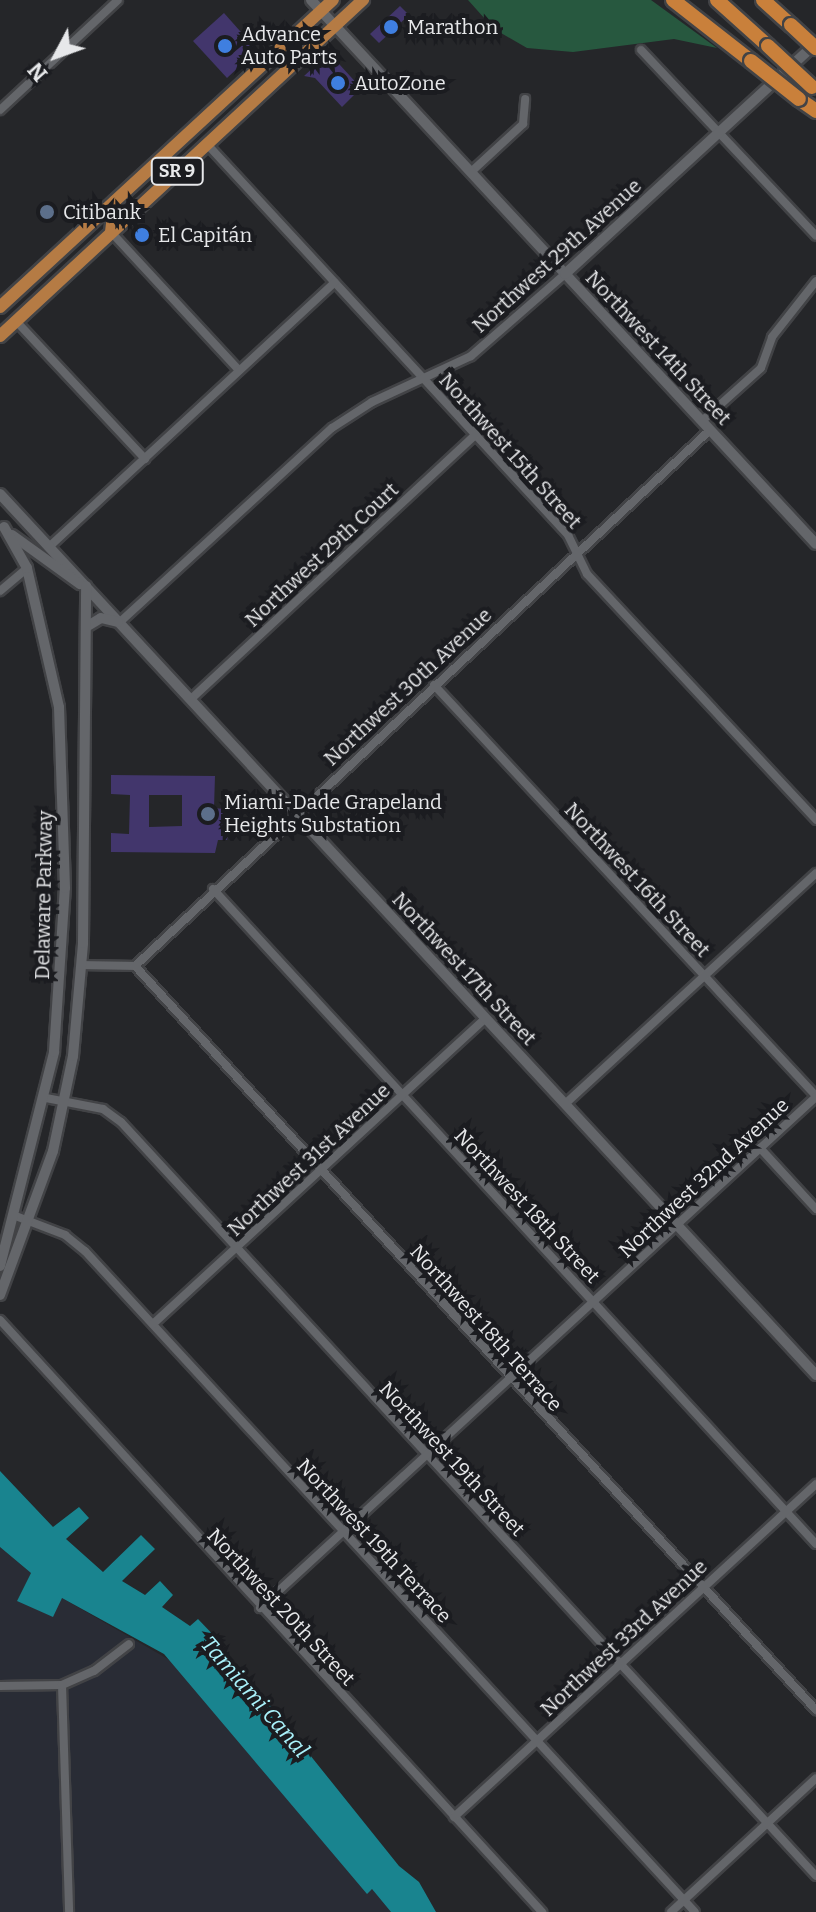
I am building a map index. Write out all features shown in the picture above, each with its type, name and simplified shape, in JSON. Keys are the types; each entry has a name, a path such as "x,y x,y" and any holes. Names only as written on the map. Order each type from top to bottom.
{"highway":[{"name":"SR 9","path":"0,307 333,0"},
{"name":"SR 9","path":"0,336 363,0"},
{"path":"673,0 816,111"},
{"path":"717,0 814,88"},
{"path":"763,0 816,45"},
{"path":"111,232 115,201"},
{"path":"89,225 89,253"},
{"path":"16,321 17,292"}],"street":[{"path":"0,110 118,0"},
{"name":"Northwest 14th Street","path":"311,0 816,544"},
{"name":"Northwest 29th Avenue","path":"120,622 332,428 486,345 816,45"},
{"path":"641,50 816,236"},
{"path":"471,172 523,124 525,99"},
{"name":"Northwest 15th Street","path":"206,143 476,434 577,553 587,574 816,820"},
{"path":"111,232 239,370"},
{"name":"Northwest 30th Avenue","path":"135,966 213,889 577,553 706,425 761,368 772,337 816,281"},
{"path":"50,546 335,282"},
{"path":"16,321 145,459"},
{"name":"Northwest 29th Court","path":"191,699 476,434"},
{"name":"Northwest 17th Street","path":"0,494 816,1375"},
{"name":"Northwest 17th Street","path":"2,525 86,586"},
{"name":"Delaware Parkway","path":"0,1266 46,1098 64,950 63,766 54,680 27,568 2,525"},
{"path":"0,591 27,568"},
{"name":"Delaware Parkway","path":"0,1295 31,1221 66,1102 82,965 86,586"},
{"path":"86,627 101,618 120,622"},
{"name":"Northwest 16th Street","path":"434,685 816,1096"},
{"path":"565,1104 816,873"},
{"name":"Northwest 18th Street","path":"213,889 816,1544"},
{"path":"82,965 135,966"},
{"name":"Northwest 18th Terrace","path":"135,966 816,1710"},
{"name":"Northwest 31st Avenue","path":"153,1324 486,1018"},
{"name":"Northwest 32nd Avenue","path":"260,1608 816,1096"},
{"name":"Northwest 19th Street","path":"46,1098 115,1116 816,1876"},
{"path":"760,1148 816,1209"},
{"name":"Northwest 19th Terrace","path":"13,1215 78,1244 695,1912"},
{"path":"0,1246 7,1234"},
{"name":"Northwest 20th Street","path":"0,1320 260,1608 542,1912"},
{"name":"Northwest 33rd Avenue","path":"454,1817 816,1484"},
{"path":"0,1686 62,1685 129,1644"},
{"path":"62,1685 69,1912"},
{"path":"671,1912 816,1778"}],"shaded area":[{"path":"0,1547 31,1573 17,1601 62,1598 173,1662 367,1893 372,1889 391,1912 0,1912"}],"green space":[{"path":"468,0 651,0 717,48 674,39 573,52 527,48 494,29"}],"water":[{"name":"Tamiami Canal","path":"0,1471 53,1527 79,1507 89,1518 66,1539 103,1572 141,1535 155,1549 122,1581 145,1595 160,1581 173,1595 162,1607 190,1626 198,1619 220,1642 215,1648 257,1689 399,1866 419,1882 436,1912 391,1912 372,1889 367,1894 164,1654 62,1598 53,1617 17,1601 31,1573 0,1547"}],"building":[{"name":"Marathon","path":"400,6 409,15 379,43 370,34"},
{"name":"Advance Auto Parts","path":"224,13 257,50 227,78 193,41"},
{"name":"AutoZone","path":"329,53 361,88 342,107 315,78 304,76"},
{"name":"Miami-Dade Grapeland Heights Substation","path":"111,775 215,776 214,808 234,810 227,840 218,840 215,853 111,852 111,833 129,834 130,795 111,794","holes":["149,795 182,795 182,826 149,827"]}],"place":[{"name":"Marathon","path":"391,27"},
{"name":"Advance Auto Parts","path":"225,46"},
{"name":"AutoZone","path":"338,83"},
{"name":"Citibank","path":"47,212"},
{"name":"El Capitán","path":"142,235"},
{"name":"Miami-Dade Grapeland Heights Substation","path":"208,814"}]}
